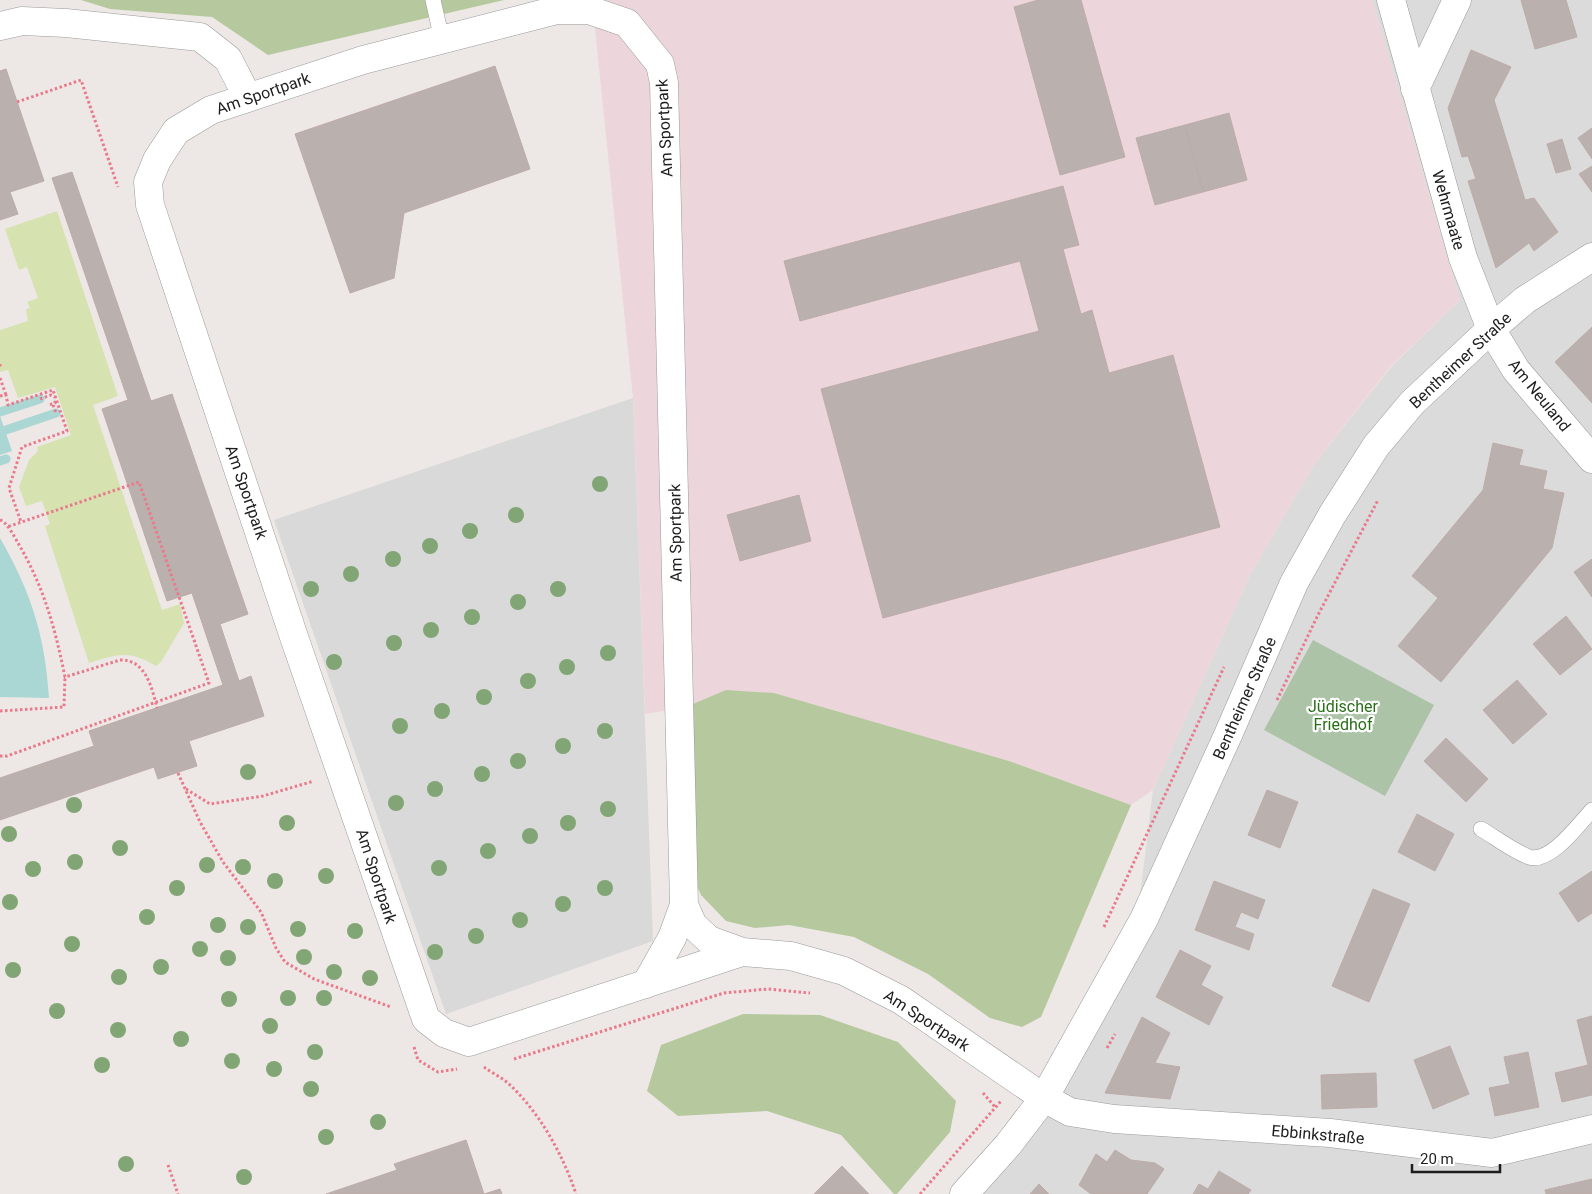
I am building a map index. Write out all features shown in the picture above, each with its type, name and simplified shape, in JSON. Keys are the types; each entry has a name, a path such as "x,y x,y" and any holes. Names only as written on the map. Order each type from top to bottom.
{"street":[{"name":"Wehrmaate","path":"1391,0 1463,258 1491,329"},
{"path":"1415,90 1457,0"},
{"name":"Am Sportpark","path":"646,984 672,938 684,905 664,83 660,64 627,23 589,10 557,10 363,60 247,96 211,110 176,131 157,160 148,182 150,205 426,1019 444,1033 469,1042 646,984 742,952"},
{"path":"0,26 22,20 66,22 200,37 228,59 247,96"},
{"name":"Bentheimer Straße","path":"964,1194 1021,1128 1044,1098 1144,919 1294,584 1332,515 1376,446 1412,404 1491,329 1525,300 1592,257"},
{"name":"Am Neuland","path":"1491,329 1516,370 1592,459"},
{"name":"Am Sportpark","path":"684,905 693,925 709,940 742,952 791,956 844,971 901,1000 1044,1098"},
{"name":"Ebbinkstraße","path":"1044,1098 1070,1112 1114,1119 1330,1134 1492,1154 1592,1129"}],"lane":[{"path":"433,0 442,40"},
{"path":"1481,829 1530,858 1544,856 1554,851 1592,810"}],"path":[{"path":"0,378 8,404 53,390 66,431 22,446 9,488 21,522"},
{"path":"0,396 6,394"},
{"path":"40,399 53,396 56,401 51,404 56,413"},
{"path":"0,756 7,756 156,705 208,683 139,482 8,527"},
{"path":"1275,704 1381,494"},
{"path":"0,520 8,527 28,560 49,608 65,678 64,707 0,711"},
{"path":"65,678 120,660 129,660 137,664 147,675 156,705"},
{"path":"186,789 210,804 231,802 291,788 341,771"},
{"path":"178,773 200,822 223,862 261,912 276,948 285,962 314,979 392,1007"},
{"path":"507,1060 524,1058 724,993 768,989 819,995"},
{"path":"1107,1049 1116,1033"},
{"path":"480,1065 489,1063"},
{"path":"976,1086 1021,1128"},
{"path":"168,1165 178,1194"}],"shaded area":[{"path":"592,0 1372,0 1460,300 1390,367 1315,463 1251,573 1153,790 1131,805 1009,761 774,693 645,714 633,398"},
{"path":"1372,0 1592,0 1592,1194 958,1194 1019,1119 1134,945 1153,790 1251,573 1315,463 1391,367 1460,300"},
{"path":"633,398 653,941 446,1014 274,520"}],"green space":[{"path":"81,0 504,0 268,55 212,17 110,9"},
{"path":"57,211 118,396 93,405 162,610 180,604 184,623 161,662 156,666 138,658 123,655 89,663 45,526 50,524 42,501 26,506 19,487 29,460 38,451 37,447 71,435 55,387 18,398 8,370 0,372 0,330 28,321 26,309 30,308 27,302 38,298 27,267 19,270 5,229"},
{"name":"Jüdischer Friedhof","path":"1313,640 1434,705 1385,796 1264,730"},
{"path":"726,690 774,693 1009,761 1131,805 1041,1017 1022,1027 990,1018 928,974 854,937 789,925 755,928 726,921 701,895 691,872 679,710"},
{"path":"743,1014 820,1015 898,1042 956,1101 950,1132 897,1194 894,1194 841,1135 767,1111 678,1116 647,1091 661,1045"}],"water":[{"path":"0,416 12,451 0,455"},
{"path":"0,538 20,577 35,615 44,654 49,698 0,697"}],"building":[{"path":"1038,0 1081,0 1125,157 1060,175 1014,7"},
{"path":"1521,0 1566,0 1577,37 1535,49"},
{"path":"1471,50 1511,67 1494,100 1525,200 1534,198 1558,232 1534,251 1529,243 1496,268 1468,181 1476,179 1468,156 1462,157 1448,108"},
{"path":"495,66 530,169 404,213 394,278 350,293 295,134"},
{"path":"6,69 44,181 10,192 18,214 0,220 0,71"},
{"path":"1229,113 1247,180 1203,192 1185,125"},
{"path":"1185,125 1203,192 1155,205 1136,138"},
{"path":"1592,128 1592,159 1578,138"},
{"path":"1562,139 1571,169 1556,173 1547,144"},
{"path":"1592,166 1592,192 1579,174"},
{"path":"72,172 151,401 172,394 248,614 220,624 239,681 251,676 264,716 189,741 197,766 158,779 154,767 0,820 0,778 94,746 89,731 223,685 192,593 167,601 102,409 128,400 52,178"},
{"path":"1063,186 1079,245 1063,249 1081,314 1092,310 1109,373 1173,355 1220,527 883,618 821,389 1039,331 1020,261 800,321 784,261"},
{"path":"1592,327 1592,403 1555,362"},
{"path":"1493,443 1523,450 1519,465 1547,471 1543,489 1564,493 1552,548 1441,682 1398,646 1438,598 1412,576 1483,490"},
{"path":"799,495 811,541 740,561 727,515"},
{"path":"1592,559 1592,597 1574,572"},
{"path":"1566,616 1592,649 1560,675 1533,644"},
{"path":"1517,680 1547,714 1513,744 1483,710"},
{"path":"1446,738 1488,779 1466,802 1424,761"},
{"path":"1267,790 1298,802 1280,848 1248,835"},
{"path":"1417,814 1454,834 1435,871 1398,852"},
{"path":"1592,871 1592,913 1578,922 1559,893"},
{"path":"1214,881 1265,900 1258,919 1241,912 1235,927 1254,934 1249,950 1195,930"},
{"path":"1373,889 1410,904 1369,1002 1332,986"},
{"path":"1180,950 1211,966 1201,985 1223,997 1209,1025 1156,997"},
{"path":"1592,1016 1592,1095 1562,1102 1555,1073 1588,1065 1577,1020"},
{"path":"1142,1017 1170,1033 1155,1063 1180,1067 1170,1099 1105,1093"},
{"path":"1450,1046 1469,1094 1433,1109 1414,1060"},
{"path":"1528,1052 1539,1107 1495,1116 1489,1088 1510,1084 1504,1057"},
{"path":"1376,1073 1377,1107 1322,1109 1321,1075"},
{"path":"466,1140 484,1194 326,1194 397,1170 394,1164"},
{"path":"1115,1150 1131,1160 1155,1163 1164,1169 1147,1194 1091,1194 1079,1185 1096,1154 1107,1162"},
{"path":"842,1166 869,1194 814,1194"},
{"path":"1219,1171 1251,1190 1248,1194 1193,1194 1199,1184 1208,1189"},
{"path":"1592,1179 1592,1194 1546,1194 1545,1190"},
{"path":"1039,1184 1049,1194 1030,1194"},
{"path":"500,1189 502,1194 484,1194"}],"waterway":[{"path":"0,412 40,399"},
{"path":"0,432 56,413"},
{"path":"0,461 6,459"}]}
